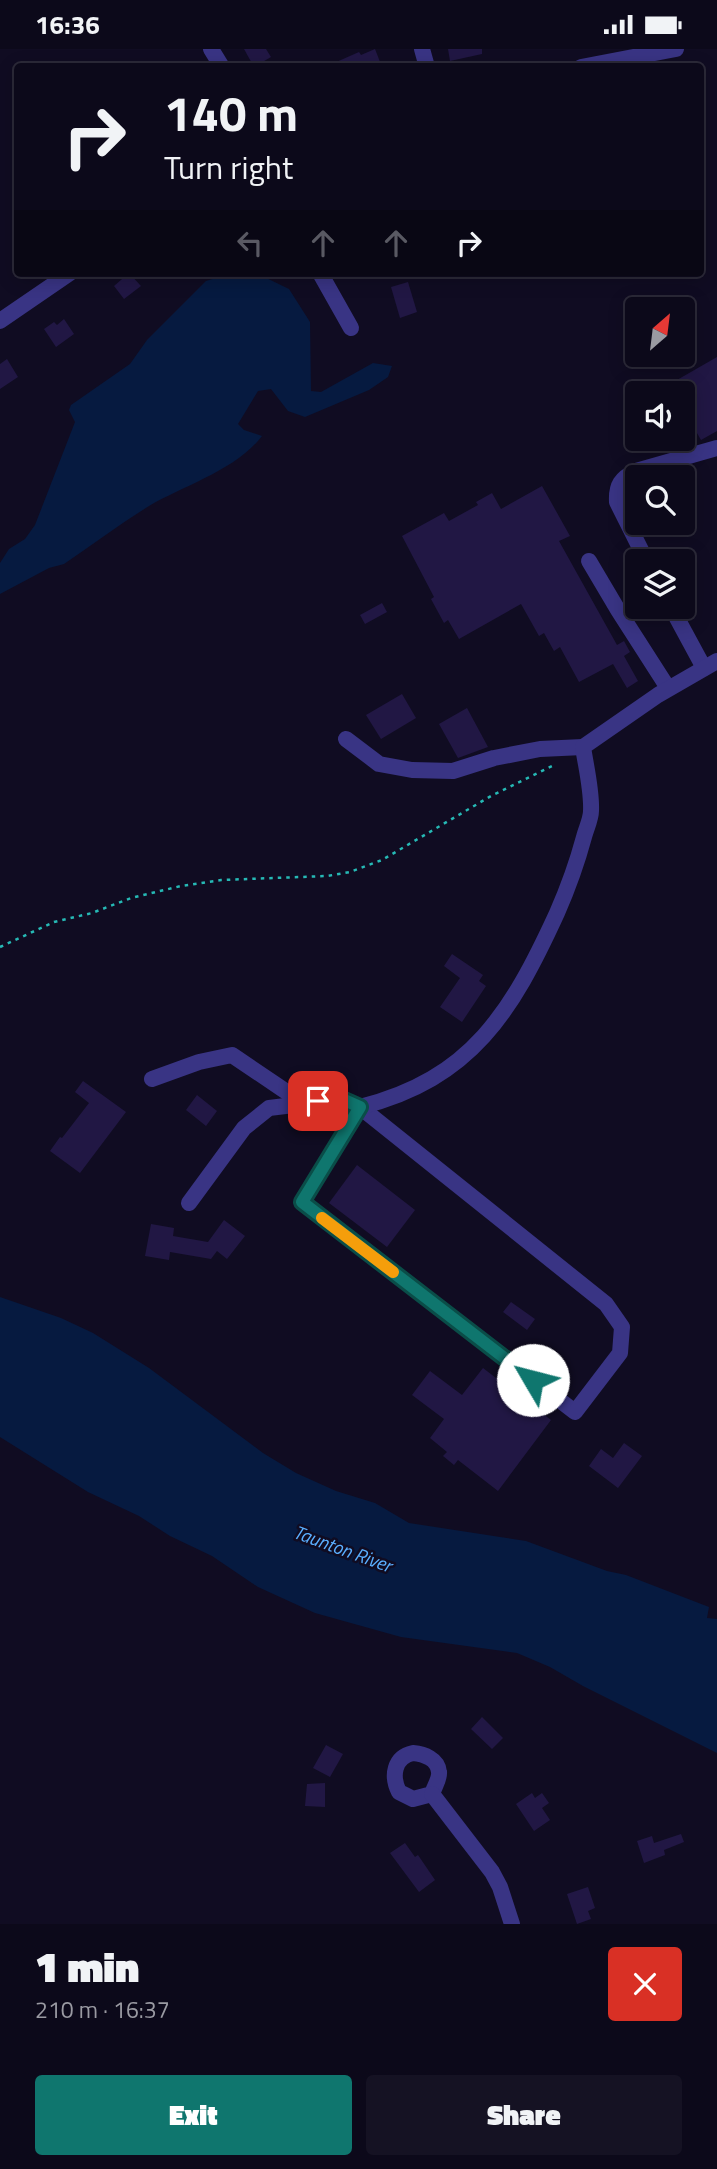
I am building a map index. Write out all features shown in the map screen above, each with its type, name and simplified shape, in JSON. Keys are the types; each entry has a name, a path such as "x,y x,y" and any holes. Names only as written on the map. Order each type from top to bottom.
{"street":[{"path":"602,63 676,49"},
{"path":"0,321 64,277"},
{"path":"322,277 351,328"},
{"path":"640,549 617,502 616,490 619,482 624,476 636,471 717,448"},
{"path":"589,561 668,688"},
{"path":"346,739 379,764 412,770 453,771 494,758 540,750 583,747 668,688 711,664 679,619"},
{"path":"189,1203 244,1128 269,1108 342,1099 360,1107 606,1304 622,1327 620,1353 575,1412 302,1202 360,1107 401,1094 444,1071 479,1042 507,1009 564,898 579,856 591,812 583,747"},
{"path":"152,1079 199,1062 232,1055 303,1103"},
{"path":"432,1794 492,1872 512,1924"}],"path":[{"path":"0,947 54,922 181,886 221,880 327,876 350,872 382,860 491,796 553,766 583,747"}],"water":[{"path":"219,277 264,277 289,289 310,322 311,391 321,392 373,363 392,366 388,377 369,390 305,417 288,411 271,389 258,391 238,424 244,430 262,436 251,448 224,468 149,506 64,564 49,568 0,594 0,563 9,549 25,539 35,525 75,422 69,410 71,405 130,364 147,340 206,281"},
{"name":"Taunton River","path":"0,1297 61,1318 93,1333 149,1368 263,1453 296,1473 336,1491 375,1503 409,1523 526,1541 709,1607 707,1618 717,1619 717,1753 550,1667 517,1653 401,1637 315,1613 258,1587 212,1556 88,1492 0,1437"}],"building":[{"path":"244,49 266,49 271,57 261,63 252,63"},
{"path":"375,49 380,63 334,63 359,52 361,55"},
{"path":"448,49 482,49 482,54 450,61"},
{"path":"124,277 133,277 141,286 124,299 114,286"},
{"path":"408,282 417,312 400,318 391,287"},
{"path":"64,319 74,334 56,347 44,329 54,322 57,325"},
{"path":"717,357 717,431 701,440 695,430 695,381 675,381"},
{"path":"7,359 18,377 0,389 0,364"},
{"path":"542,486 570,536 559,541 617,645 624,641 630,652 624,656 638,681 627,688 613,664 579,682 560,647 554,651 544,633 539,636 521,604 459,639 448,620 444,623 431,599 434,597 402,536 444,513 449,521 478,505 476,502 492,493 501,509"},
{"path":"382,603 387,612 365,624 360,615"},
{"path":"402,694 416,718 381,739 366,715"},
{"path":"467,708 488,747 458,758 439,724"},
{"path":"452,954 483,975 479,981 486,986 462,1022 440,1007 460,978 444,966"},
{"path":"83,1081 126,1112 80,1173 50,1151 89,1103 75,1092"},
{"path":"197,1095 217,1111 206,1126 186,1110"},
{"path":"357,1165 415,1210 387,1247 329,1203"},
{"path":"224,1220 245,1236 227,1259 217,1251 211,1259 170,1252 169,1260 145,1256 151,1224 174,1228 173,1236 208,1242"},
{"path":"511,1302 535,1319 527,1330 503,1312"},
{"path":"483,1368 551,1420 498,1491 458,1460 454,1465 443,1456 447,1452 430,1438 444,1419 412,1395 430,1371 462,1395"},
{"path":"624,1443 642,1456 618,1488 589,1466 601,1449 613,1458"},
{"path":"482,1717 503,1738 492,1749 471,1729"},
{"path":"326,1745 343,1754 330,1777 313,1768"},
{"path":"325,1783 325,1807 305,1806 307,1784"},
{"path":"532,1793 535,1798 542,1793 549,1803 542,1808 550,1820 534,1831 516,1804"},
{"path":"681,1834 684,1842 664,1850 665,1855 644,1863 637,1841 652,1836 654,1843"},
{"path":"405,1843 415,1857 418,1855 435,1880 419,1892 390,1853"},
{"path":"588,1887 595,1908 588,1911 591,1919 577,1924 567,1894"}],"slow traffic":[{"path":"322,1218 393,1272"}],"route":[{"path":"318,1101 342,1099 360,1107 302,1202 533,1380"}]}
